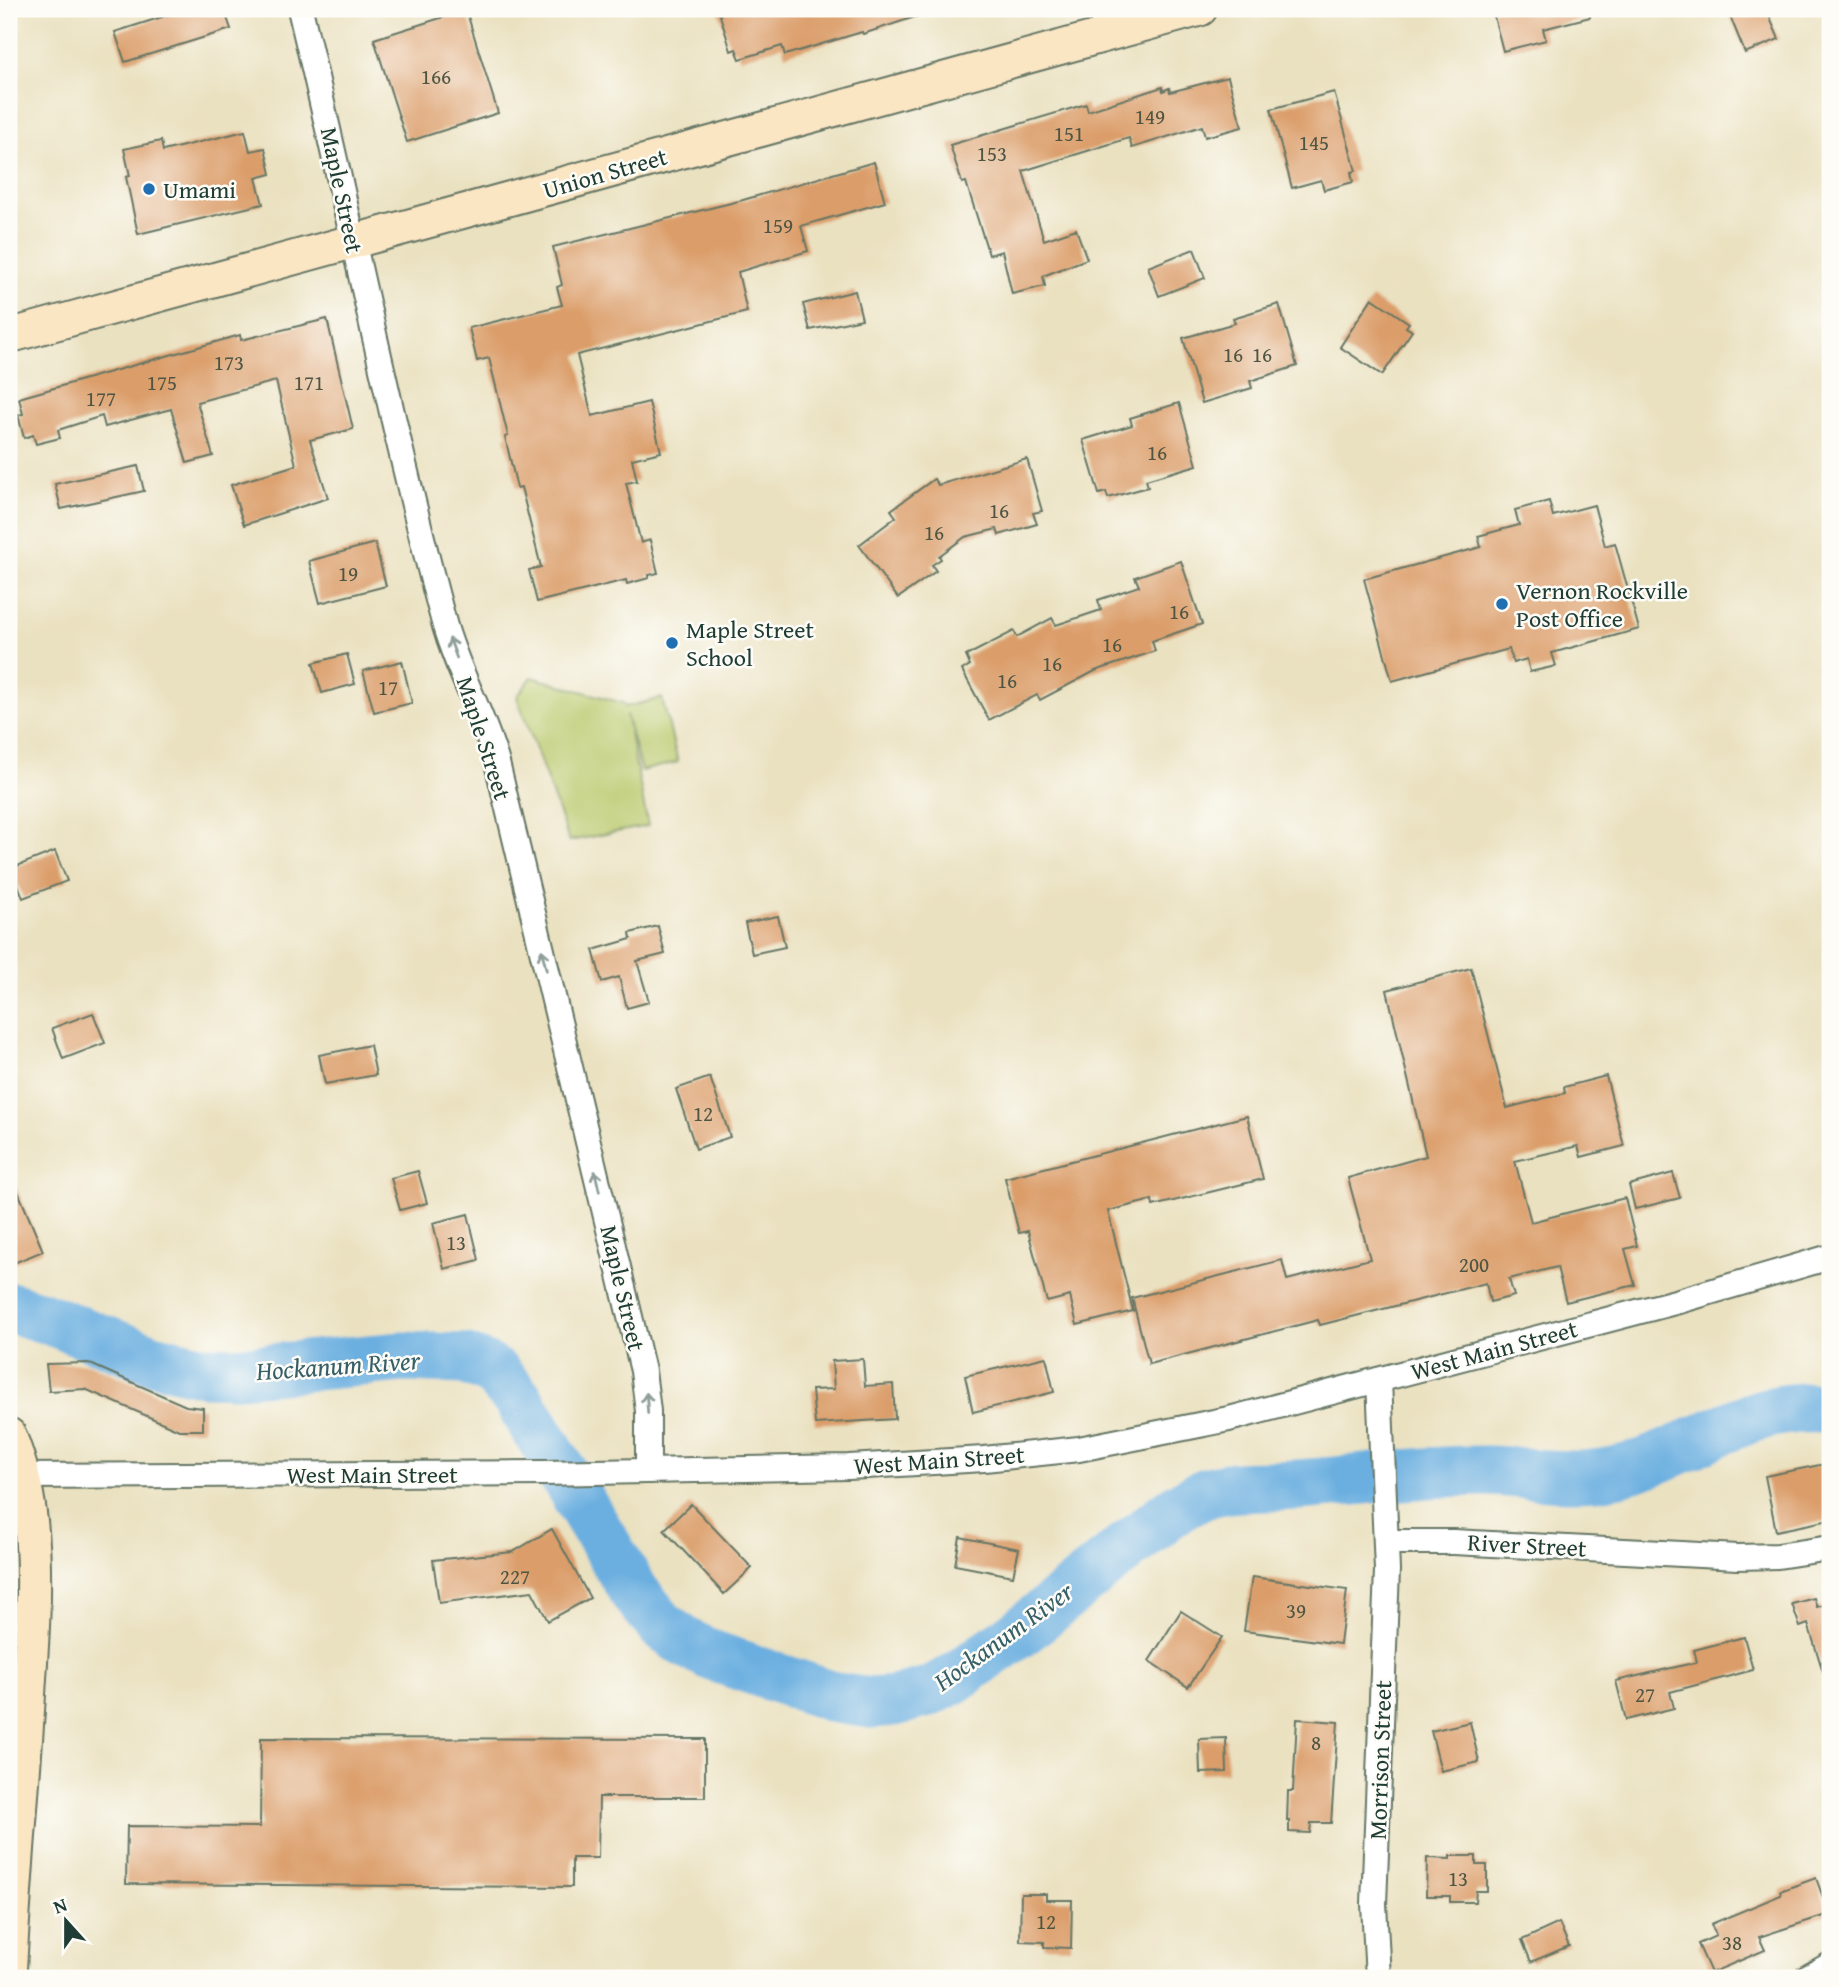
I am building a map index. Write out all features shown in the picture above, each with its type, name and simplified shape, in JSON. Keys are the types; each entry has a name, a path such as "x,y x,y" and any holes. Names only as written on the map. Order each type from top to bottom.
{"main road":[{"name":"Union Street","path":"9,336 354,243 1104,21 1200,9"},
{"path":"9,1435 23,1476 30,1509 32,1573 30,1656 17,1752 9,1978"}],"street":[{"name":"Maple Street","path":"300,9 344,190 365,297 444,622 492,746 645,1380 648,1471"},
{"name":"West Main Street","path":"23,1476 648,1471 917,1463 1079,1449 1229,1419 1692,1297 1830,1257"},
{"path":"1379,1380 1386,1542"},
{"name":"River Street","path":"1386,1542 1454,1542 1738,1557 1778,1556 1830,1548"},
{"name":"Morrison Street","path":"1378,1978 1374,1904 1386,1610 1386,1542"},
{"path":"1808,1978 1830,1965"}],"green space":[{"path":"532,677 623,703 625,707 662,698 678,762 641,771 626,714 648,826 569,841 517,697"}],"building":[{"path":"187,9 224,9 231,29 125,62 115,32"},
{"path":"718,9 927,9 927,13 785,55 782,46 740,59 736,49 731,51"},
{"path":"1492,9 1589,9 1590,17 1543,29 1546,40 1503,51"},
{"path":"1748,9 1766,9 1779,39 1745,53 1730,16"},
{"path":"466,10 498,113 407,142 374,39"},
{"path":"1228,77 1242,127 1205,137 1202,126 1132,148 1129,138 1023,171 1044,240 1076,229 1087,259 1043,276 1045,286 1012,294 1002,251 989,255 966,182 962,183 950,145 1086,104 1088,111 1162,87 1163,91 1169,88 1170,92"},
{"path":"1334,92 1356,171 1351,172 1353,182 1324,190 1321,180 1292,188 1271,109"},
{"path":"245,131 250,151 265,148 271,174 256,178 263,204 138,234 126,177 130,176 124,149 161,141 163,151"},
{"path":"874,162 885,202 801,226 808,251 738,272 747,312 577,355 592,416 649,402 661,452 632,459 637,481 626,483 641,543 650,540 658,573 627,584 626,580 537,602 529,570 541,567 521,487 517,488 505,437 508,436 489,358 477,361 469,328 562,305 557,287 562,285 553,247 743,200"},
{"path":"1194,249 1205,278 1159,296 1148,267"},
{"path":"855,291 862,319 810,330 803,304"},
{"path":"1372,298 1409,323 1406,327 1412,331 1382,375 1340,347"},
{"path":"1279,304 1297,366 1250,381 1252,388 1202,403 1183,338 1235,323 1233,318"},
{"path":"327,319 353,429 310,440 328,498 244,525 231,485 296,465 276,381 197,402 213,456 187,463 171,409 105,427 102,416 58,430 60,438 36,444 33,435 24,438 18,415 23,414 19,398 240,335 241,340"},
{"path":"1179,403 1197,465 1146,480 1148,487 1108,498 1106,492 1099,494 1083,440 1132,425 1130,418"},
{"path":"1027,459 1042,511 1033,513 1037,524 999,535 997,529 965,537 939,556 941,559 932,565 936,571 898,598 859,545 896,517 891,510 934,479 938,485"},
{"path":"138,466 144,491 61,509 55,484"},
{"name":"Vernon Rockville Post Office","path":"1549,501 1553,516 1594,505 1605,546 1615,543 1639,629 1552,653 1556,666 1530,672 1527,659 1513,663 1509,649 1392,681 1364,579 1481,547 1478,536 1519,525 1515,510"},
{"path":"375,543 386,586 320,603 309,561"},
{"path":"1181,561 1202,624 1152,641 1155,651 1095,671 1040,700 1037,695 989,720 962,670 970,665 966,656 1014,631 1017,637 1052,618 1056,625 1101,610 1098,600 1139,586 1135,577"},
{"path":"347,654 355,684 322,693 313,663"},
{"path":"402,661 412,703 374,712 363,671"},
{"path":"55,851 67,881 23,898 12,868"},
{"path":"778,916 785,947 752,954 745,923"},
{"path":"658,926 665,954 637,961 649,1002 627,1008 619,977 602,982 593,950 631,939 630,933"},
{"path":"1471,968 1507,1108 1565,1093 1564,1087 1606,1076 1624,1146 1581,1157 1578,1146 1515,1161 1531,1222 1625,1198 1637,1246 1625,1249 1635,1285 1566,1302 1557,1267 1509,1279 1514,1296 1490,1302 1486,1283 1320,1325 1318,1320 1149,1364 1132,1298 1282,1260 1287,1280 1370,1259 1348,1178 1426,1156 1387,990"},
{"path":"93,1013 105,1043 63,1059 52,1028"},
{"path":"370,1045 376,1075 325,1084 319,1055"},
{"path":"710,1077 730,1137 696,1149 676,1089"},
{"path":"1247,1116 1263,1179 1153,1206 1152,1200 1108,1211 1133,1311 1077,1325 1070,1296 1047,1302 1028,1231 1019,1233 1005,1178"},
{"path":"9,1170 43,1251 9,1265"},
{"path":"418,1171 427,1203 400,1210 391,1178"},
{"path":"1673,1173 1680,1198 1635,1209 1629,1185"},
{"path":"468,1214 479,1260 444,1269 433,1223"},
{"path":"1046,1357 1054,1392 973,1412 965,1376"},
{"path":"863,1359 865,1386 893,1384 895,1419 815,1424 812,1390 834,1389 832,1361"},
{"path":"88,1363 186,1406 203,1408 203,1430 179,1430 85,1389 49,1391 46,1364"},
{"path":"1830,1463 1830,1520 1776,1531 1765,1476"},
{"path":"691,1504 752,1568 724,1594 664,1530"},
{"path":"552,1529 590,1598 548,1621 532,1591 439,1603 433,1560 513,1552"},
{"path":"960,1537 1019,1549 1013,1576 955,1565"},
{"path":"1252,1577 1347,1590 1340,1644 1244,1631"},
{"path":"1814,1598 1817,1607 1830,1603 1830,1677 1825,1678 1808,1624 1800,1627 1792,1604"},
{"path":"1181,1611 1222,1637 1188,1687 1149,1661"},
{"path":"1744,1637 1753,1670 1670,1692 1674,1708 1626,1720 1616,1681 1697,1662 1694,1650"},
{"path":"1297,1719 1338,1722 1331,1823 1311,1823 1310,1833 1289,1832 1287,1821 1288,1791 1293,1791"},
{"path":"1470,1722 1479,1762 1441,1771 1431,1731"},
{"path":"261,1738 705,1739 705,1797 599,1797 598,1858 572,1858 572,1887 126,1884 127,1826 260,1827"},
{"path":"1226,1738 1227,1772 1200,1773 1199,1739"},
{"path":"1450,1856 1476,1856 1476,1865 1487,1865 1487,1891 1476,1891 1475,1902 1450,1902 1450,1896 1426,1896 1427,1858 1450,1859"},
{"path":"1816,1878 1829,1914 1759,1937 1765,1950 1711,1973 1698,1944 1716,1936 1711,1924 1781,1895 1780,1891"},
{"path":"1021,1894 1046,1894 1046,1900 1072,1900 1071,1948 1044,1947 1044,1942 1020,1941"},
{"path":"1559,1923 1569,1946 1531,1962 1522,1940"}],"waterway":[{"name":"Hockanum River","path":"9,1307 153,1359 203,1371 237,1372 403,1357 464,1359 487,1368 497,1375 518,1399 635,1593 663,1627 686,1643 713,1656 836,1698 871,1703 894,1701 928,1692 952,1680 1023,1630 1166,1516 1195,1498 1213,1491 1234,1487 1297,1485 1464,1471 1598,1475 1642,1464 1720,1430 1772,1412 1800,1408 1830,1409"}],"place":[{"name":"Umami","path":"149,189"},
{"name":"Vernon Rockville Post Office","path":"1502,604"},
{"name":"Maple Street School","path":"672,643"}]}
